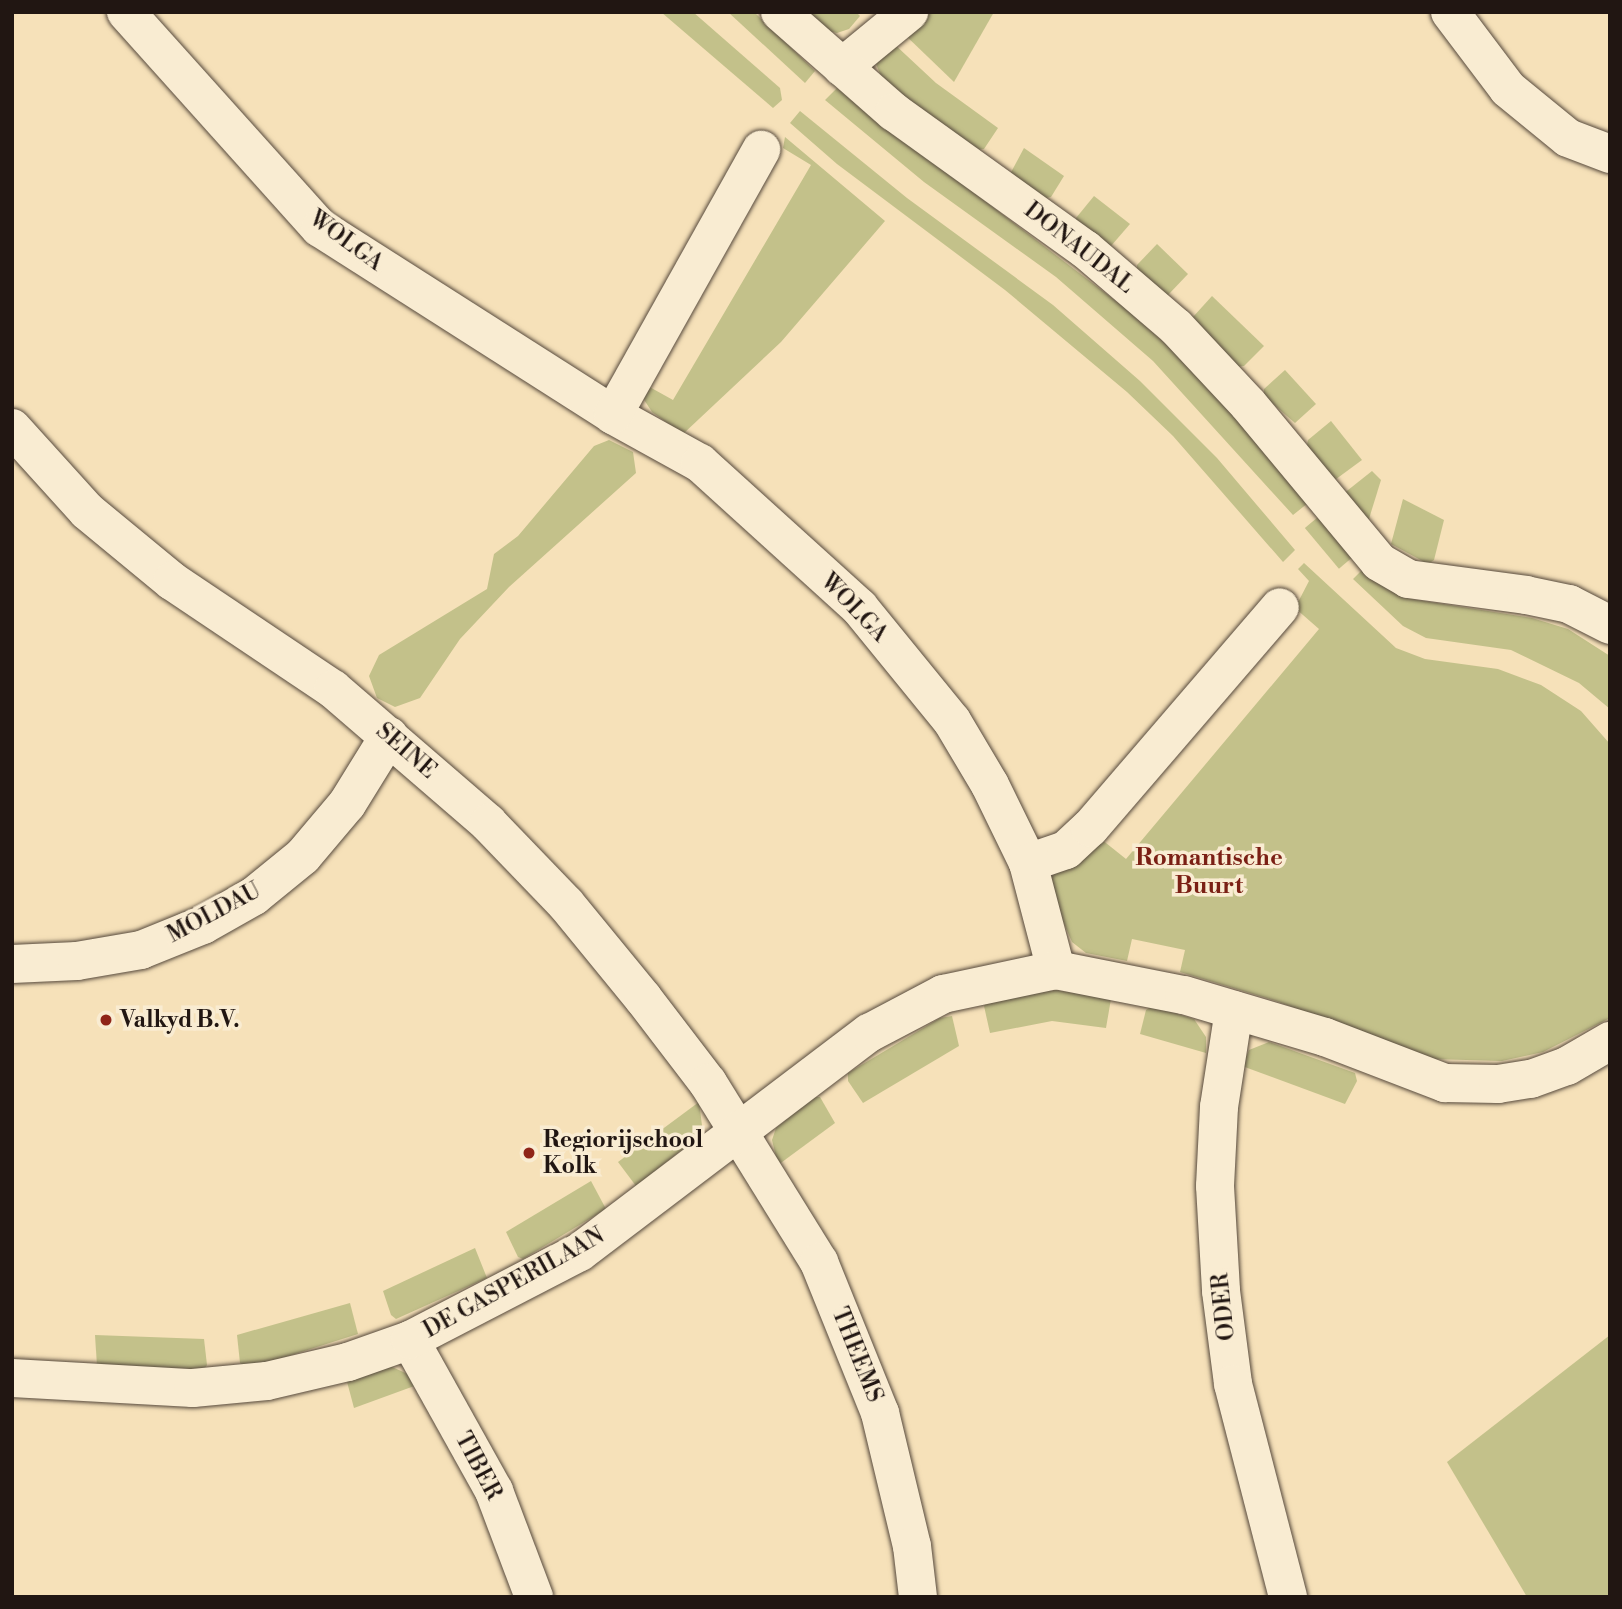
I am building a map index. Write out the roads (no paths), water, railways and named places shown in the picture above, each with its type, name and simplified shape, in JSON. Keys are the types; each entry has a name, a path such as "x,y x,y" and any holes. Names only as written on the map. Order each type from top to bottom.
{"street":[{"name":"WOLGA","path":"126,12 320,228 613,415 701,463 859,607 952,721 1028,863 1056,970"},
{"name":"DONAUDAL","path":"780,12 894,112 1085,249 1175,327 1248,404 1379,562 1408,579 1526,594 1569,604 1610,625"},
{"path":"842,66 909,12"},
{"path":"1450,12 1507,89 1568,138 1610,154"},
{"path":"613,415 761,150"},
{"name":"SEINE","path":"12,428 88,511 172,581 333,689 488,823 566,904 708,1083 738,1137"},
{"path":"1028,863 1066,850 1090,828 1280,607"},
{"name":"MOLDAU","path":"12,964 77,961 141,950 203,925 254,896 303,856 347,804 389,736"},
{"name":"DE GASPERILAAN","path":"12,1378 78,1378 173,1389 205,1387 267,1381 348,1362 410,1340 580,1252 738,1137 869,1033 943,994 1056,970 1114,979 1234,1010 1325,1037 1445,1083 1498,1084 1531,1079 1567,1066 1610,1041"},
{"name":"ODER","path":"1234,1010 1219,1107 1216,1173 1221,1291 1233,1384 1289,1597"},
{"name":"THEEMS","path":"738,1137 819,1262 857,1354 880,1413 912,1546 918,1597"},
{"name":"TIBER","path":"410,1340 494,1491 534,1597"}],"place":[{"name":"Valkyd B.V.","path":"106,1020"},
{"name":"Regiorijschool Kolk","path":"529,1153"}],"district":[{"name":"Romantische Buurt","path":"1209,873"}]}
